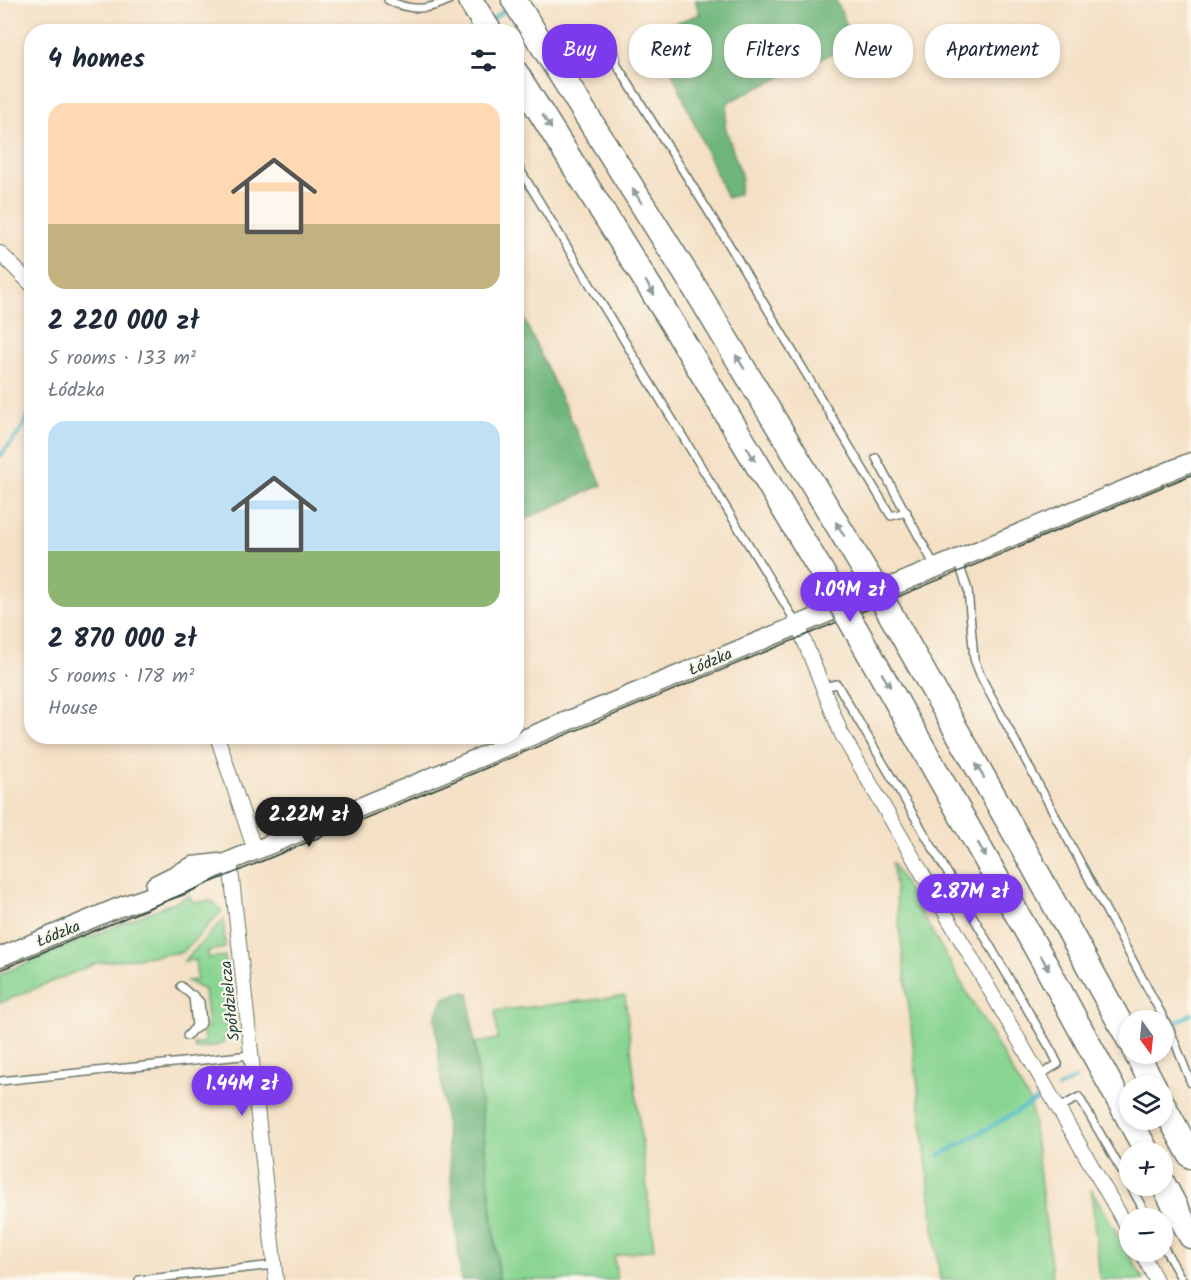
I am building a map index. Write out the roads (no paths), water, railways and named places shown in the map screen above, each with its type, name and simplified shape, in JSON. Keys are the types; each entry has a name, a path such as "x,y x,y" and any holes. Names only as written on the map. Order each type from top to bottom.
{"highway":[{"path":"470,0 485,24"},
{"path":"520,9 698,293 870,579 1119,1021"},
{"path":"524,86 666,313 835,594 1023,922 1142,1142"},
{"path":"1173,1122 1191,1156"},
{"path":"1170,1196 1191,1236"}],"main road":[{"name":"Łódzka","path":"524,739 1191,462"},
{"name":"Łódzka","path":"0,957 117,909 183,871 201,864 230,861 512,744"}],"street":[{"path":"0,253 24,277"},
{"path":"798,625 821,688 841,733 1119,1213"},
{"path":"220,744 255,851"},
{"name":"Spółdzielcza","path":"230,861 276,1280"},
{"path":"1147,1262 1156,1280"}],"lane":[{"path":"388,0 411,9 424,9 449,0"},
{"path":"617,65 756,289 891,516 907,512"},
{"path":"524,176 798,625"},
{"path":"876,458 936,568"},
{"path":"957,559 968,590 974,659 981,677 1170,1030 1191,1083"},
{"path":"821,688 837,684 1051,1050 1058,1064 1040,1075"},
{"path":"181,986 192,995 195,1029 187,1036"},
{"path":"0,1081 251,1055"},
{"path":"1059,1108 1079,1097 1119,1166"},
{"path":"1172,1262 1182,1280"},
{"path":"139,1280 274,1265"}],"waterway":[{"path":"492,20 508,7"},
{"path":"0,456 24,425"},
{"path":"1175,1023 1191,1014"},
{"path":"1058,1088 1075,1079"},
{"path":"939,1156 1041,1098"}],"tram line":[{"path":"0,970 1191,475"}]}
